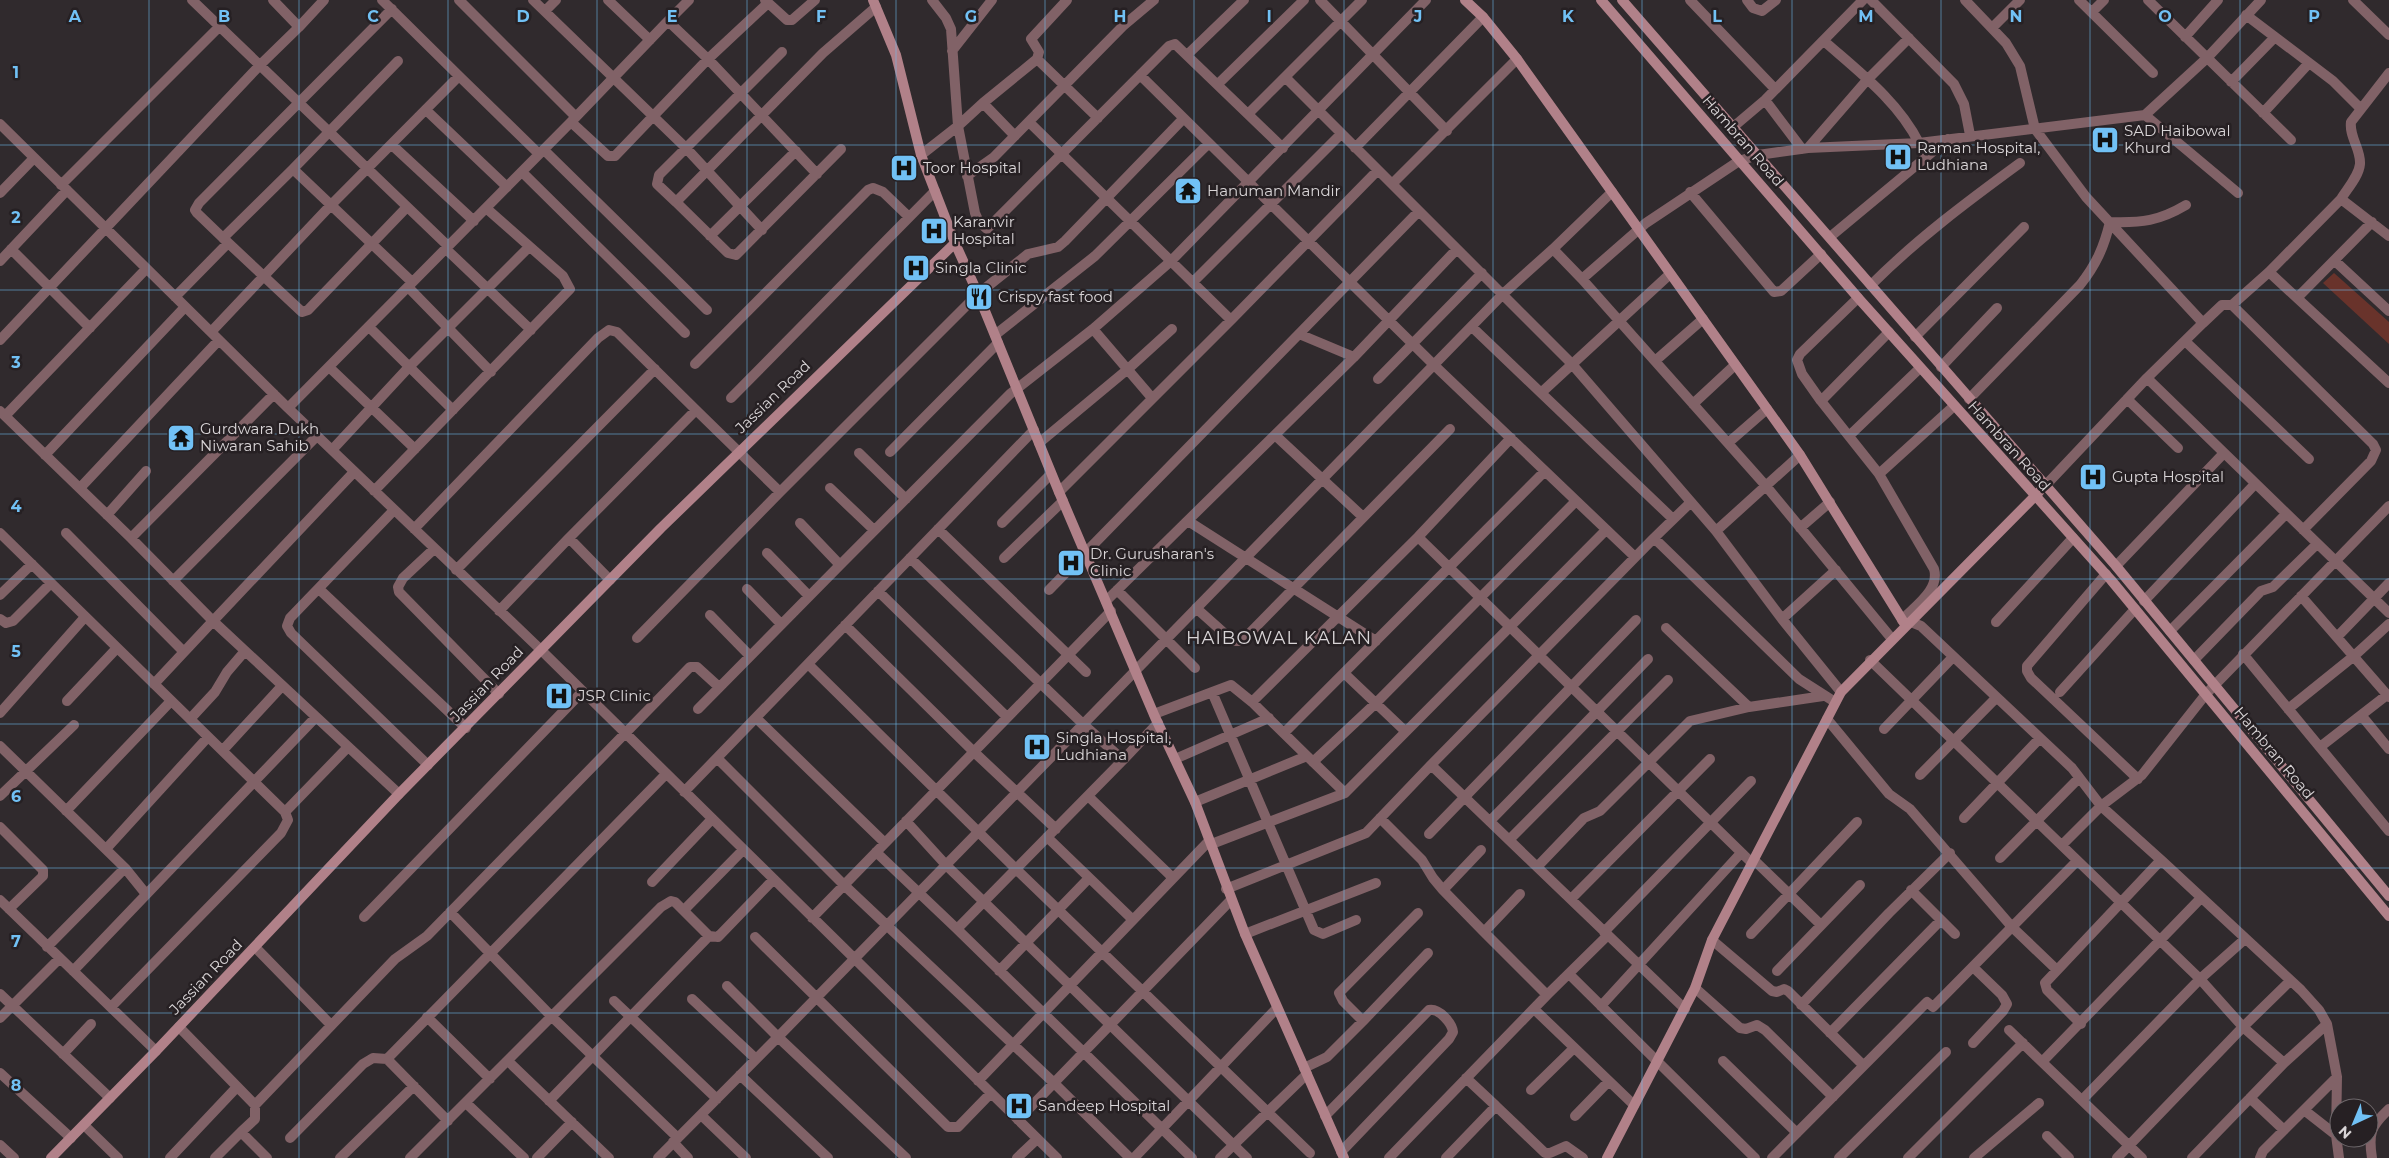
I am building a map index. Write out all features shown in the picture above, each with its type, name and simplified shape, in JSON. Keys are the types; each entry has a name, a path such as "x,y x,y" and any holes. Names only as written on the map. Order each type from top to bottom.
{"street":[{"path":"192,0 368,169 531,330"},
{"path":"273,0 299,27"},
{"path":"0,340 324,0"},
{"path":"382,0 459,76 542,152 707,310"},
{"path":"459,0 574,119 604,154 611,157 766,1 782,16 792,20 815,0"},
{"path":"533,0 686,148 762,230"},
{"path":"545,11 556,0"},
{"path":"608,0 650,40"},
{"path":"932,0 949,22 958,126 967,176 977,218 987,230 1172,44 1178,46 1283,148"},
{"path":"952,51 992,0"},
{"path":"921,155 1038,59 1040,52 1031,39 1067,0"},
{"path":"967,176 986,165 1123,26 1154,0"},
{"path":"1187,55 1244,0"},
{"path":"1218,84 1304,0"},
{"path":"1320,0 1447,131"},
{"path":"1248,114 1362,0"},
{"path":"698,709 1017,388 1093,329 1171,261 1426,0"},
{"path":"1465,0 1483,17 1517,59 1637,230 1800,455 1907,620 1921,626 2040,738 2103,804 2319,1010 2327,1024 2337,1077 2337,1098"},
{"name":"Hambran Road","path":"1601,0 1858,298 2106,574 2389,916"},
{"name":"Hambran Road","path":"1622,0 1732,128 1830,237 2044,487 2116,566 2388,893"},
{"path":"1690,0 1775,90"},
{"path":"1747,0 1753,8 1762,11 1776,0"},
{"path":"1732,128 1765,100 1863,0"},
{"path":"1871,0 1954,84 1964,104 1970,136"},
{"path":"1965,0 1994,27 2020,66 2034,129 2086,197 2203,323"},
{"path":"1994,27 2020,0"},
{"path":"2079,0 2153,72"},
{"path":"2092,12 2104,0"},
{"path":"2148,0 2291,140"},
{"path":"2185,37 2217,0"},
{"path":"1582,279 1646,222 1739,161 1758,155 1805,148 1919,143 2145,114 2207,58 2261,0"},
{"path":"2353,0 2389,35"},
{"path":"288,408 542,152 686,1"},
{"path":"676,202 874,3 896,55 921,155 955,243 997,339 1061,497 1156,719 1194,802 1226,889 1245,934 1342,1155 1449,1039 1453,1032 1451,1025 1437,1011 1429,1010 1325,1116"},
{"path":"392,9 196,207 197,213 296,308 305,311 407,207"},
{"path":"2246,15 2333,81 2360,108"},
{"path":"1355,148 1483,17"},
{"path":"668,21 708,59 817,174"},
{"path":"0,261 64,187 220,26"},
{"path":"2231,82 2275,37"},
{"path":"1805,148 1867,80 1909,38"},
{"path":"1824,40 1906,120 1919,143"},
{"path":"782,52 659,175 656,181 710,236 733,256 762,230 842,149"},
{"path":"1038,59 1098,118"},
{"path":"1392,184 1517,59"},
{"path":"175,297 293,169 398,61"},
{"path":"2263,113 2310,63"},
{"path":"1907,620 1922,610 2044,487 2147,378 2203,323 2222,305 2232,305 2341,199 2358,171 2360,164 2350,127 2351,122 2360,108 2389,74"},
{"path":"1140,75 1434,365 1635,557"},
{"path":"210,332 331,205 459,76"},
{"path":"1285,77 1571,363 1716,531 1782,619 1841,692"},
{"path":"1765,100 1805,148"},
{"path":"983,103 1015,136"},
{"path":"426,110 507,187"},
{"path":"2145,114 2238,193"},
{"path":"637,638 978,294 1028,254 1058,247 1184,119"},
{"path":"1029,122 1231,320"},
{"path":"0,124 288,408 541,650 1057,1158"},
{"path":"1193,282 1341,134"},
{"path":"1830,237 1948,138"},
{"path":"890,452 997,339 1095,256 1208,143"},
{"path":"392,145 474,221"},
{"path":"710,236 796,151"},
{"path":"0,193 34,158"},
{"path":"1871,285 1901,255 1950,214 2020,163"},
{"path":"293,169 372,244 448,328 491,372"},
{"path":"1004,558 1152,398 1378,170"},
{"path":"522,172 685,333"},
{"path":"695,364 868,190 873,188 883,192 910,217"},
{"path":"731,398 935,191"},
{"path":"658,1158 887,926 1503,294 1612,192"},
{"path":"1690,192 1774,292 1780,291 1820,254"},
{"path":"2341,199 2389,236"},
{"path":"2110,222 2151,221 2164,217 2186,205"},
{"path":"374,491 567,294 570,286 563,276 486,208"},
{"path":"1049,590 1419,211"},
{"path":"1969,399 2080,285 2102,253 2110,222"},
{"path":"2297,298 2372,222"},
{"path":"1915,337 2024,227"},
{"name":"Jassian Road","path":"51,1158 156,1052 399,794 610,580 738,451 955,243"},
{"path":"332,450 410,367 529,247"},
{"path":"11,249 90,328"},
{"path":"812,918 1068,654 1108,606 1117,590 1354,357 1457,249"},
{"path":"1553,249 1582,279 1766,486 1892,639"},
{"path":"2334,261 2389,311"},
{"path":"146,269 90,328 2,413 108,515 212,621 399,794"},
{"path":"2268,272 2389,383"},
{"path":"1378,378 1411,342 1482,273"},
{"path":"1542,392 1571,363 1670,274"},
{"path":"1607,1158 1695,988 1712,940 1835,702 1841,692 1892,639 1932,588 1936,577 1934,569 1879,474 1821,401 1802,374 1797,360 1800,354 1858,298"},
{"path":"2232,305 2373,444 2376,450 2371,461 2303,530"},
{"path":"45,455 185,306"},
{"path":"1941,367 1997,308"},
{"path":"1655,361 1703,319"},
{"path":"368,327 453,410"},
{"path":"1472,327 1673,519"},
{"path":"1093,329 1152,398"},
{"path":"1039,443 1128,369 1172,329"},
{"path":"414,529 609,330 617,332 780,492"},
{"path":"1821,401 1889,332"},
{"path":"1299,334 1354,357"},
{"path":"80,488 219,340"},
{"path":"2185,341 2309,459"},
{"path":"1693,404 1735,365"},
{"path":"329,367 415,449"},
{"path":"1849,436 1920,368"},
{"path":"456,570 655,369"},
{"path":"2147,378 2389,613"},
{"path":"131,538 274,394"},
{"path":"2127,399 2178,448"},
{"path":"1879,474 1954,406"},
{"path":"1728,444 1767,409"},
{"path":"499,611 696,410"},
{"path":"1196,608 1230,638 1240,642 1450,428"},
{"path":"684,792 1034,430"},
{"path":"1275,435 1363,517"},
{"path":"173,581 317,436"},
{"path":"1252,702 1418,537 1510,438"},
{"path":"859,453 906,498"},
{"path":"2116,566 2224,454"},
{"path":"1716,531 1800,455"},
{"path":"108,515 146,471"},
{"path":"1284,733 1545,471"},
{"path":"154,684 354,472"},
{"path":"1002,522 1052,474"},
{"path":"2144,601 2256,484"},
{"path":"830,488 874,530"},
{"path":"1194,802 1249,780 1310,759 1376,703 1576,501"},
{"path":"1226,889 1366,833 1691,502"},
{"path":"1800,528 1830,502"},
{"path":"2062,845 2103,804 2138,779 2214,685 2389,506"},
{"path":"394,510 290,618 287,628 428,765"},
{"path":"2170,631 2286,514"},
{"path":"1188,521 1376,641"},
{"path":"800,523 840,565"},
{"path":"938,529 1086,672"},
{"path":"978,1081 1103,952 1132,919 1209,844 1345,793 1606,530"},
{"path":"0,533 253,782 286,812 288,820 281,833 111,1007"},
{"path":"66,533 184,652"},
{"path":"1418,537 1740,854 1753,861 1821,925"},
{"path":"569,538 610,580"},
{"path":"1654,538 1799,679 1835,702"},
{"path":"1996,622 2073,538"},
{"path":"2194,660 2261,591 2273,587 2317,544"},
{"path":"434,549 399,582 399,592 499,694"},
{"path":"767,553 809,596"},
{"path":"910,558 1123,760"},
{"path":"0,594 32,564"},
{"path":"1782,619 1836,570"},
{"path":"2106,574 2027,666 2026,671 2138,779"},
{"path":"0,618 6,623 13,621 51,583"},
{"path":"2337,637 2389,583"},
{"path":"319,589 466,728"},
{"path":"747,589 781,624"},
{"path":"1117,590 1195,668"},
{"path":"878,591 1007,717"},
{"path":"2301,596 2388,696 2361,714 2320,747"},
{"path":"2060,692 2135,608"},
{"path":"710,615 750,656"},
{"path":"0,713 85,616"},
{"path":"1428,834 1636,620"},
{"path":"845,624 974,752 1056,829"},
{"path":"2288,709 2354,656 2389,624"},
{"path":"1666,628 1749,707"},
{"path":"67,701 117,648"},
{"path":"190,719 215,692 227,672 245,651"},
{"path":"2243,654 2389,831"},
{"path":"1884,729 1953,657"},
{"path":"1490,821 1648,659"},
{"path":"1870,660 2200,979 2243,1027 2284,1063"},
{"path":"808,664 1016,870 1310,1153"},
{"path":"255,1105 331,1025 396,960 420,942 690,667 697,667 719,688"},
{"path":"1344,673 1405,731"},
{"path":"1510,840 1668,680"},
{"path":"957,929 1123,760 1156,719 1231,685 1269,718 1345,793"},
{"path":"222,750 282,686"},
{"path":"364,917 582,692"},
{"path":"1212,692 1267,822 1288,865 1304,911 1314,930 1319,934 1356,920"},
{"path":"1537,867 1584,818 1600,811 1690,721 1749,707 1823,696"},
{"path":"1920,775 1996,698"},
{"path":"66,811 171,701"},
{"path":"2361,714 2389,749"},
{"path":"73,971 316,717"},
{"path":"756,718 884,843"},
{"path":"1175,759 1269,718"},
{"path":"1827,719 1889,794 1908,806 2012,927 2057,970"},
{"path":"0,796 74,725"},
{"path":"106,849 208,737"},
{"path":"1964,818 2040,738"},
{"path":"0,746 125,868 146,894"},
{"path":"286,812 348,746"},
{"path":"717,758 844,885 1132,1158 1277,1008"},
{"path":"1571,900 1710,758"},
{"path":"1431,765 1685,1008"},
{"path":"387,1059 666,774"},
{"path":"2000,858 2079,778"},
{"path":"1388,1158 1569,974 1709,823 1751,781"},
{"path":"1088,796 1173,878"},
{"path":"1380,818 1422,860 1432,878 1443,890 1547,995"},
{"path":"652,882 712,819"},
{"path":"906,821 946,865 1247,1158"},
{"path":"1750,934 1857,822"},
{"path":"0,827 43,870 43,876 9,909"},
{"path":"1047,837 1132,919"},
{"path":"684,910 743,850"},
{"path":"1443,890 1481,850"},
{"path":"876,852 1192,1158"},
{"path":"1801,1005 1911,890 1950,853"},
{"path":"1601,1006 1740,854"},
{"path":"2081,1024 2045,987 2045,983 2161,860"},
{"path":"1772,1158 1927,1002 1933,1007 2077,861"},
{"path":"47,947 125,868"},
{"path":"998,971 1089,878"},
{"path":"410,1158 661,907 671,901 684,910 709,936 718,937 773,880"},
{"path":"1245,934 1376,884"},
{"path":"1777,971 1860,885"},
{"path":"1911,890 1955,934"},
{"path":"1484,932 1520,894"},
{"path":"2042,1062 2081,1024 2201,898"},
{"path":"0,900 156,1052"},
{"path":"1018,1120 1231,900"},
{"path":"450,912 676,1140 688,1158"},
{"path":"1363,1021 1343,1001 1339,993 1418,913"},
{"path":"1830,1033 1940,920"},
{"path":"549,1100 709,936"},
{"path":"755,937 815,999 948,1127 958,1127 991,1094"},
{"path":"2082,1100 2200,979 2245,939"},
{"path":"1712,940 1772,991 1786,990 1863,1065"},
{"path":"255,947 331,1025"},
{"path":"1220,1158 1305,1071 1327,1057 1428,953"},
{"path":"0,1018 60,958"},
{"path":"1972,1043 2004,1011 2007,1004 2002,995 1973,968"},
{"path":"1569,974 1754,1158"},
{"path":"2117,1158 2290,981"},
{"path":"727,986 906,1158"},
{"path":"1695,988 1740,1028 1746,1029 1757,1026 1765,1030 1833,1097"},
{"path":"0,994 110,1098"},
{"path":"692,999 756,1059"},
{"path":"614,1001 717,1098"},
{"path":"1534,1009 1634,1105"},
{"path":"427,1017 490,1079"},
{"path":"63,1054 91,1024"},
{"path":"2198,1156 2284,1063 2327,1024"},
{"path":"179,1027 255,1105 255,1119 215,1158"},
{"path":"2009,1030 2142,1158"},
{"path":"1908,1158 2023,1043"},
{"path":"1531,1090 1574,1048"},
{"path":"1839,1158 1946,1052"},
{"path":"290,1138 363,1064 373,1058 387,1059 448,1120"},
{"path":"1723,1060 1797,1133"},
{"path":"508,1061 609,1158"},
{"path":"0,1073 71,1138"},
{"path":"740,1075 828,1158"},
{"path":"2260,1158 2263,1151 2337,1077"},
{"path":"1466,1078 1545,1153 1550,1153 1566,1146 1583,1158"},
{"path":"1575,1116 1608,1082"},
{"path":"340,1158 414,1086"},
{"path":"170,1158 237,1087"},
{"path":"2250,1098 2284,1130"},
{"path":"466,1103 524,1158"},
{"path":"1974,1158 2040,1104"},
{"path":"1446,1158 1496,1106"},
{"path":"2372,1158 2369,1141 2372,1128 2389,1109"},
{"path":"2304,1110 2329,1130"},
{"path":"701,1114 746,1158"},
{"path":"537,1158 572,1122"},
{"path":"84,1125 118,1158"},
{"path":"241,1132 267,1158"},
{"path":"2047,1136 2069,1158"},
{"path":"1017,1158 1037,1139"},
{"path":"0,1145 14,1158"},
{"path":"419,1150 427,1158"}],"shaded area":[{"path":"2334,273 2389,322 2389,344 2323,283"}],"place":[{"name":"SAD Haibowal Khurd","path":"2105,140"},
{"name":"Raman Hospital, Ludhiana","path":"1898,157"},
{"name":"Toor Hospital","path":"904,168"},
{"name":"Hanuman Mandir","path":"1188,191"},
{"name":"Karanvir Hospital","path":"934,231"},
{"name":"Singla Clinic","path":"916,268"},
{"name":"Crispy fast food","path":"979,297"},
{"name":"Gurdwara Dukh Niwaran Sahib","path":"181,438"},
{"name":"Gupta Hospital","path":"2093,477"},
{"name":"Dr. Gurusharan's Clinic","path":"1071,563"},
{"name":"JSR Clinic","path":"559,696"},
{"name":"Singla Hospital, Ludhiana","path":"1037,747"},
{"name":"Sandeep Hospital","path":"1019,1106"}],"district":[{"name":"HAIBOWAL KALAN","path":"1279,638"}]}
